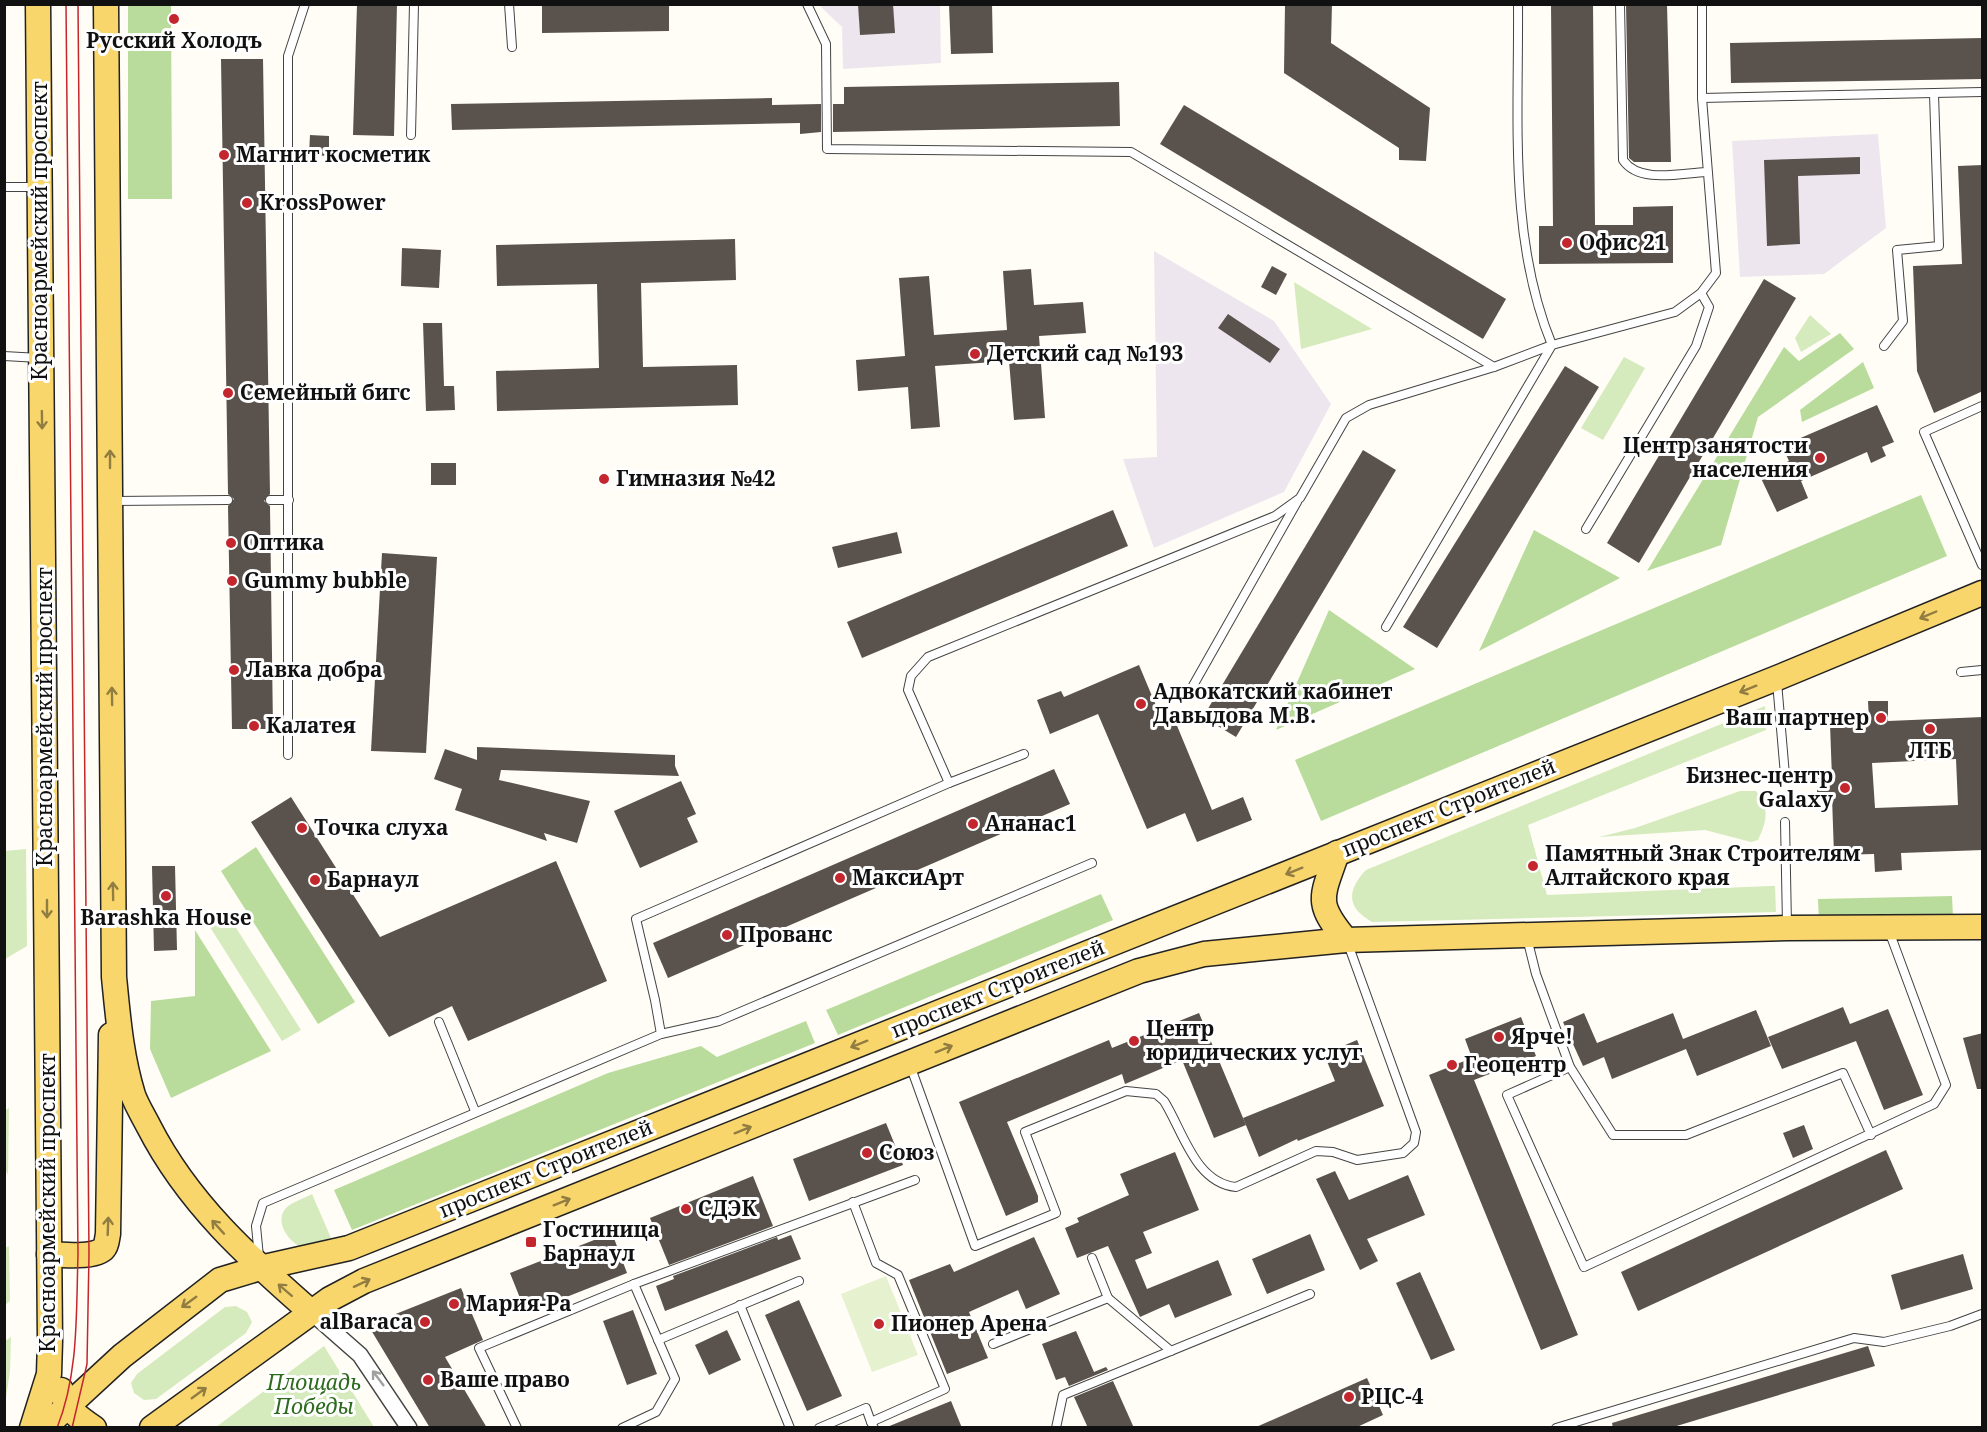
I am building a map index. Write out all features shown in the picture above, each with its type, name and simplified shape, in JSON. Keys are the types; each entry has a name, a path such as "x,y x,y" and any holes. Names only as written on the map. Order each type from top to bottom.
{"main road":[{"name":"Красноармейский проспект","path":"32,1428 49,1374 50,1341 38,4"},
{"path":"50,1254 98,1253 105,1248 108,1234 109,1086 114,977 106,4"},
{"name":"проспект Строителей","path":"44,1428 166,1319 220,1280 260,1268 349,1248 1777,678 1983,592"},
{"path":"1337,853 1323,895 1327,918 1346,940"},
{"name":"проспект Строителей","path":"152,1428 311,1312 364,1281 1139,971 1204,954 1346,940 1526,937 1787,928 1983,927"},
{"path":"114,977 121,1042 134,1096 156,1141 181,1181 218,1227 260,1268 311,1312"},
{"path":"50,1341 54,1372 66,1406 94,1428"}],"street":[{"path":"311,1312 360,1355 385,1388 409,1428"}],"lane":[{"path":"288,754 288,56 305,4"},
{"path":"411,135 414,4"},
{"path":"509,4 512,47"},
{"path":"807,4 826,44 827,150 1131,152 1494,367"},
{"path":"1386,627 1552,345 1534,292 1519,204 1518,4"},
{"path":"1620,4 1623,160 1629,169 1642,174 1706,172"},
{"path":"1190,691 1346,418 1369,405 1494,367 1552,345 1675,312 1701,293 1716,273 1706,172 1702,98 1702,4"},
{"path":"1702,98 1983,92"},
{"path":"1884,346 1903,321 1898,250 1939,246 1934,94"},
{"path":"4,187 40,188"},
{"path":"1586,529 1696,345 1709,308 1701,293"},
{"path":"4,356 40,358"},
{"path":"1983,406 1924,432 1983,565"},
{"path":"949,783 908,690 911,676 928,657 1275,516 1300,498"},
{"path":"110,501 228,500"},
{"path":"270,500 289,500"},
{"path":"1961,672 1983,670"},
{"path":"1777,678 1785,775"},
{"path":"661,1034 656,1000 636,919 949,783 1024,754"},
{"path":"1785,822 1787,928"},
{"path":"260,1268 256,1226 263,1203 475,1111 661,1034 719,1021 1092,863"},
{"path":"1570,1067 1507,1095 1584,1267 1934,1104 1946,1085 1888,927"},
{"path":"1526,937 1536,974 1570,1067 1613,1135 1686,1136 1843,1073 1871,1135"},
{"path":"909,1063 975,1246 1056,1213 1025,1132 1126,1091 1156,1094 1164,1101 1199,1164 1211,1179 1224,1186 1236,1187 1316,1151 1333,1152 1357,1160 1403,1153 1414,1143 1416,1131 1346,940"},
{"path":"440,1022 475,1111"},
{"path":"517,1428 480,1348 634,1284 915,1179"},
{"path":"819,1428 866,1408 872,1425 945,1389 898,1275 876,1263 853,1202"},
{"path":"1092,1258 1108,1298 1171,1352"},
{"path":"658,1340 800,1281"},
{"path":"622,1428 656,1412 675,1379 634,1284"},
{"path":"1056,1428 1063,1395 1310,1294"},
{"path":"993,1344 1108,1298"},
{"path":"740,1305 790,1428"},
{"path":"1556,1428 1854,1338 1884,1342 1950,1326 1983,1314"}],"shaded area":[{"path":"819,5 940,5 941,63 843,69 842,27"},
{"path":"1878,134 1886,228 1824,274 1740,277 1732,141"},
{"path":"1154,251 1274,321 1331,404 1284,492 1154,548 1123,459 1157,457"}],"green space":[{"path":"128,5 171,5 172,199 128,199"},
{"path":"1294,282 1372,329 1301,349"},
{"path":"1810,315 1831,334 1801,352 1795,338"},
{"path":"1840,333 1854,349 1758,417 1721,545 1647,571 1784,347 1799,361"},
{"path":"1624,357 1645,368 1603,440 1581,428"},
{"path":"1863,362 1874,388 1802,422 1800,410"},
{"path":"1921,495 1947,556 1321,821 1295,760"},
{"path":"1534,530 1620,578 1479,651"},
{"path":"1329,610 1415,669 1276,730"},
{"path":"1765,706 1766,730 1528,825 1547,895 1775,886 1776,912 1372,922 1364,917 1354,905 1352,899 1355,885 1366,870"},
{"path":"1740,791 1756,791 1763,803 1766,815 1758,840 1751,842 1705,830 1599,837 1635,828"},
{"path":"256,847 355,1002 318,1024 221,871"},
{"path":"26,849 27,946 5,959 5,851"},
{"path":"1101,894 1113,920 838,1035 826,1010"},
{"path":"1952,896 1953,918 1819,921 1818,899"},
{"path":"226,912 301,1030 282,1041 208,924"},
{"path":"195,930 271,1051 171,1098 150,1049 151,1001 195,996"},
{"path":"806,1021 815,1043 352,1230 334,1190 608,1073 701,1046 717,1057"},
{"path":"9,1108 8,1175 5,1169 4,1111"},
{"path":"312,1194 331,1238 301,1247 287,1235 281,1219 286,1208"},
{"path":"9,1246 10,1301 5,1305 5,1248"},
{"name":"Пионер Арена","path":"886,1276 918,1355 872,1372 841,1294"},
{"path":"236,1306 247,1312 252,1322 246,1333 156,1399 144,1400 134,1393 131,1383 137,1374 225,1307"},
{"path":"11,1337 10,1371 5,1404 5,1341"},
{"name":"Площадь Победы","path":"324,1346 374,1427 216,1427"}],"building":[{"path":"357,4 397,4 394,136 353,135"},
{"path":"542,4 669,4 669,31 542,33"},
{"path":"858,4 893,4 895,33 860,35"},
{"path":"949,4 992,4 993,53 951,54"},
{"path":"1285,4 1332,4 1331,43 1430,108 1426,161 1399,160 1399,148 1284,73"},
{"path":"1551,4 1593,4 1595,225 1633,225 1633,207 1673,206 1673,263 1539,264 1539,226 1553,226"},
{"path":"1626,4 1667,4 1671,162 1634,162 1629,158"},
{"path":"1983,38 1983,79 1731,83 1730,43"},
{"path":"221,59 263,59 270,494 264,501 270,506 273,729 232,729 228,506 234,499 228,494"},
{"path":"1119,82 1120,126 833,132 833,104 844,104 844,87"},
{"path":"772,98 772,105 821,104 821,132 800,134 800,123 452,130 451,104"},
{"path":"1184,105 1506,299 1483,339 1160,144"},
{"path":"310,135 329,136 329,156 309,155"},
{"path":"1860,157 1860,174 1798,176 1800,244 1767,246 1764,160"},
{"path":"1983,165 1983,391 1934,413 1917,371 1913,266 1962,264 1958,166"},
{"path":"735,239 736,280 641,283 643,367 737,365 738,405 497,411 496,371 599,368 597,284 497,286 496,245"},
{"path":"402,248 441,250 439,288 401,286"},
{"path":"1272,266 1287,274 1276,295 1261,287"},
{"path":"1031,269 1034,305 1083,302 1086,333 1039,336 1045,418 1014,420 1009,361 935,366 940,427 911,429 908,387 858,391 856,360 905,356 899,278 929,276 934,335 1007,330 1003,271"},
{"path":"1764,279 1796,298 1639,563 1607,543"},
{"path":"1228,314 1280,349 1270,363 1218,328"},
{"path":"423,323 442,323 444,386 454,386 455,410 426,411"},
{"path":"1565,366 1599,387 1437,648 1403,627"},
{"name":"Центр занятости населения","path":"1877,405 1894,442 1882,447 1886,456 1871,463 1867,452 1801,481 1808,498 1777,512 1759,474 1789,461 1782,446"},
{"path":"1363,450 1396,470 1236,737 1203,717"},
{"path":"431,463 456,463 456,485 431,485"},
{"path":"1113,510 1128,546 862,658 847,622"},
{"path":"897,532 902,553 838,568 832,547"},
{"path":"382,553 437,557 426,753 371,751"},
{"path":"1139,665 1157,708 1168,704 1212,810 1243,797 1252,820 1197,842 1185,813 1147,829 1098,714 1050,734 1037,700 1061,691 1064,697"},
{"name":"Бизнес-центр Galaxy","path":"1868,701 1888,701 1888,721 1983,717 1983,850 1901,853 1902,870 1875,872 1874,854 1834,855 1832,797 1817,797 1817,778 1832,778 1830,724 1869,721","holes":["1956,759 1958,805 1875,808 1872,763"]},
{"path":"477,747 675,755 675,766 679,776 501,770 499,780 590,801 577,843 544,833 547,841 455,810 462,789 434,779 445,749 477,760"},
{"path":"1054,769 1070,804 668,978 653,943"},
{"path":"681,781 696,814 687,818 698,842 640,868 614,811"},
{"path":"291,797 380,937 556,861 607,981 468,1041 452,1006 389,1037 251,822"},
{"path":"152,866 175,866 177,950 154,951"},
{"path":"1843,1007 1850,1024 1888,1009 1923,1095 1884,1110 1856,1041 1782,1069 1768,1037"},
{"path":"1756,1010 1771,1046 1697,1076 1686,1049 1612,1079 1604,1057 1583,1066 1563,1022 1584,1013 1597,1043 1673,1013 1683,1039"},
{"path":"1199,1013 1246,1125 1214,1138 1182,1060 1125,1084 1122,1074 1007,1122 1038,1196 1038,1202 1006,1216 959,1102 1109,1040 1112,1048"},
{"path":"1521,1017 1536,1056 1474,1080 1578,1335 1541,1350 1429,1075 1472,1058 1465,1039"},
{"path":"1983,1033 1983,1089 1977,1089 1963,1038"},
{"path":"1357,1040 1384,1106 1298,1141 1297,1139 1259,1157 1243,1118 1335,1081 1324,1054"},
{"path":"886,1123 903,1165 809,1201 793,1159"},
{"path":"1804,1125 1813,1149 1793,1158 1783,1133"},
{"path":"1886,1150 1903,1189 1638,1311 1621,1272"},
{"path":"1175,1152 1199,1210 1143,1232 1152,1253 1135,1260 1147,1289 1218,1260 1232,1295 1175,1318 1169,1304 1140,1317 1108,1246 1077,1258 1065,1228 1079,1222 1077,1218 1129,1195 1120,1174"},
{"path":"1335,1171 1349,1200 1408,1175 1425,1215 1367,1239 1378,1261 1360,1270 1316,1179"},
{"path":"753,1176 773,1226 669,1265 650,1218"},
{"path":"612,1233 627,1273 526,1313 510,1273"},
{"path":"1310,1234 1325,1270 1267,1294 1252,1259"},
{"path":"791,1235 801,1259 665,1311 656,1286 674,1279 673,1276 777,1237 778,1240"},
{"path":"1034,1237 1060,1294 1026,1309 1018,1290 969,1312 988,1358 947,1374 909,1280 950,1264 954,1272"},
{"path":"1963,1254 1973,1289 1901,1310 1891,1275"},
{"path":"1420,1272 1455,1350 1431,1360 1396,1283"},
{"path":"461,1288 483,1340 445,1357 487,1428 430,1428 368,1325"},
{"path":"799,1300 842,1396 807,1411 765,1315"},
{"path":"633,1310 657,1374 627,1385 603,1321"},
{"path":"727,1330 741,1360 709,1375 695,1345"},
{"path":"1076,1331 1094,1372 1106,1367 1108,1370 1069,1386 1065,1377 1056,1380 1042,1344"},
{"path":"1868,1346 1875,1366 1670,1428 1613,1428 1612,1423"},
{"name":"РЦС-4","path":"1367,1378 1383,1415 1355,1428 1254,1428"},
{"path":"1113,1381 1134,1428 1088,1428 1074,1397"},
{"path":"951,1401 962,1428 887,1428 887,1427"}],"tram line":[{"path":"57,1428 73,1364 78,1255 66,4"},
{"path":"72,1428 87,1364 89,1254 78,4"}],"place":[{"name":"Русский Холодъ","path":"174,19"},
{"name":"Магнит косметик","path":"224,155"},
{"name":"KrossPower","path":"247,203"},
{"name":"Офис 21","path":"1567,243"},
{"name":"Детский сад №193","path":"975,354"},
{"name":"Семейный бигс","path":"228,393"},
{"name":"Центр занятости населения","path":"1820,458"},
{"name":"Гимназия №42","path":"604,479"},
{"name":"Оптика","path":"231,543"},
{"name":"Gummy bubble","path":"232,581"},
{"name":"Лавка добра","path":"234,670"},
{"name":"Адвокатский кабинет Давыдова М.В.","path":"1141,704"},
{"name":"Ваш партнер","path":"1881,718"},
{"name":"Калатея","path":"254,726"},
{"name":"ЛТБ","path":"1930,729"},
{"name":"Бизнес-центр Galaxy","path":"1845,788"},
{"name":"Ананас1","path":"973,824"},
{"name":"Точка слуха","path":"302,828"},
{"name":"Памятный Знак Строителям Алтайского края","path":"1533,866"},
{"name":"МаксиАрт","path":"840,878"},
{"name":"Барнаул","path":"315,880"},
{"name":"Barashka House","path":"166,896"},
{"name":"Прованс","path":"727,935"},
{"name":"Ярче!","path":"1499,1037"},
{"name":"Центр юридических услуг","path":"1134,1041"},
{"name":"Геоцентр","path":"1452,1065"},
{"name":"Союз","path":"867,1153"},
{"name":"СДЭК","path":"686,1209"},
{"name":"Гостиница Барнаул","path":"531,1242"},
{"name":"Мария-Ра","path":"454,1304"},
{"name":"alBaraca","path":"425,1322"},
{"name":"Пионер Арена","path":"879,1324"},
{"name":"Ваше право","path":"428,1380"},
{"name":"РЦС-4","path":"1349,1397"}]}
